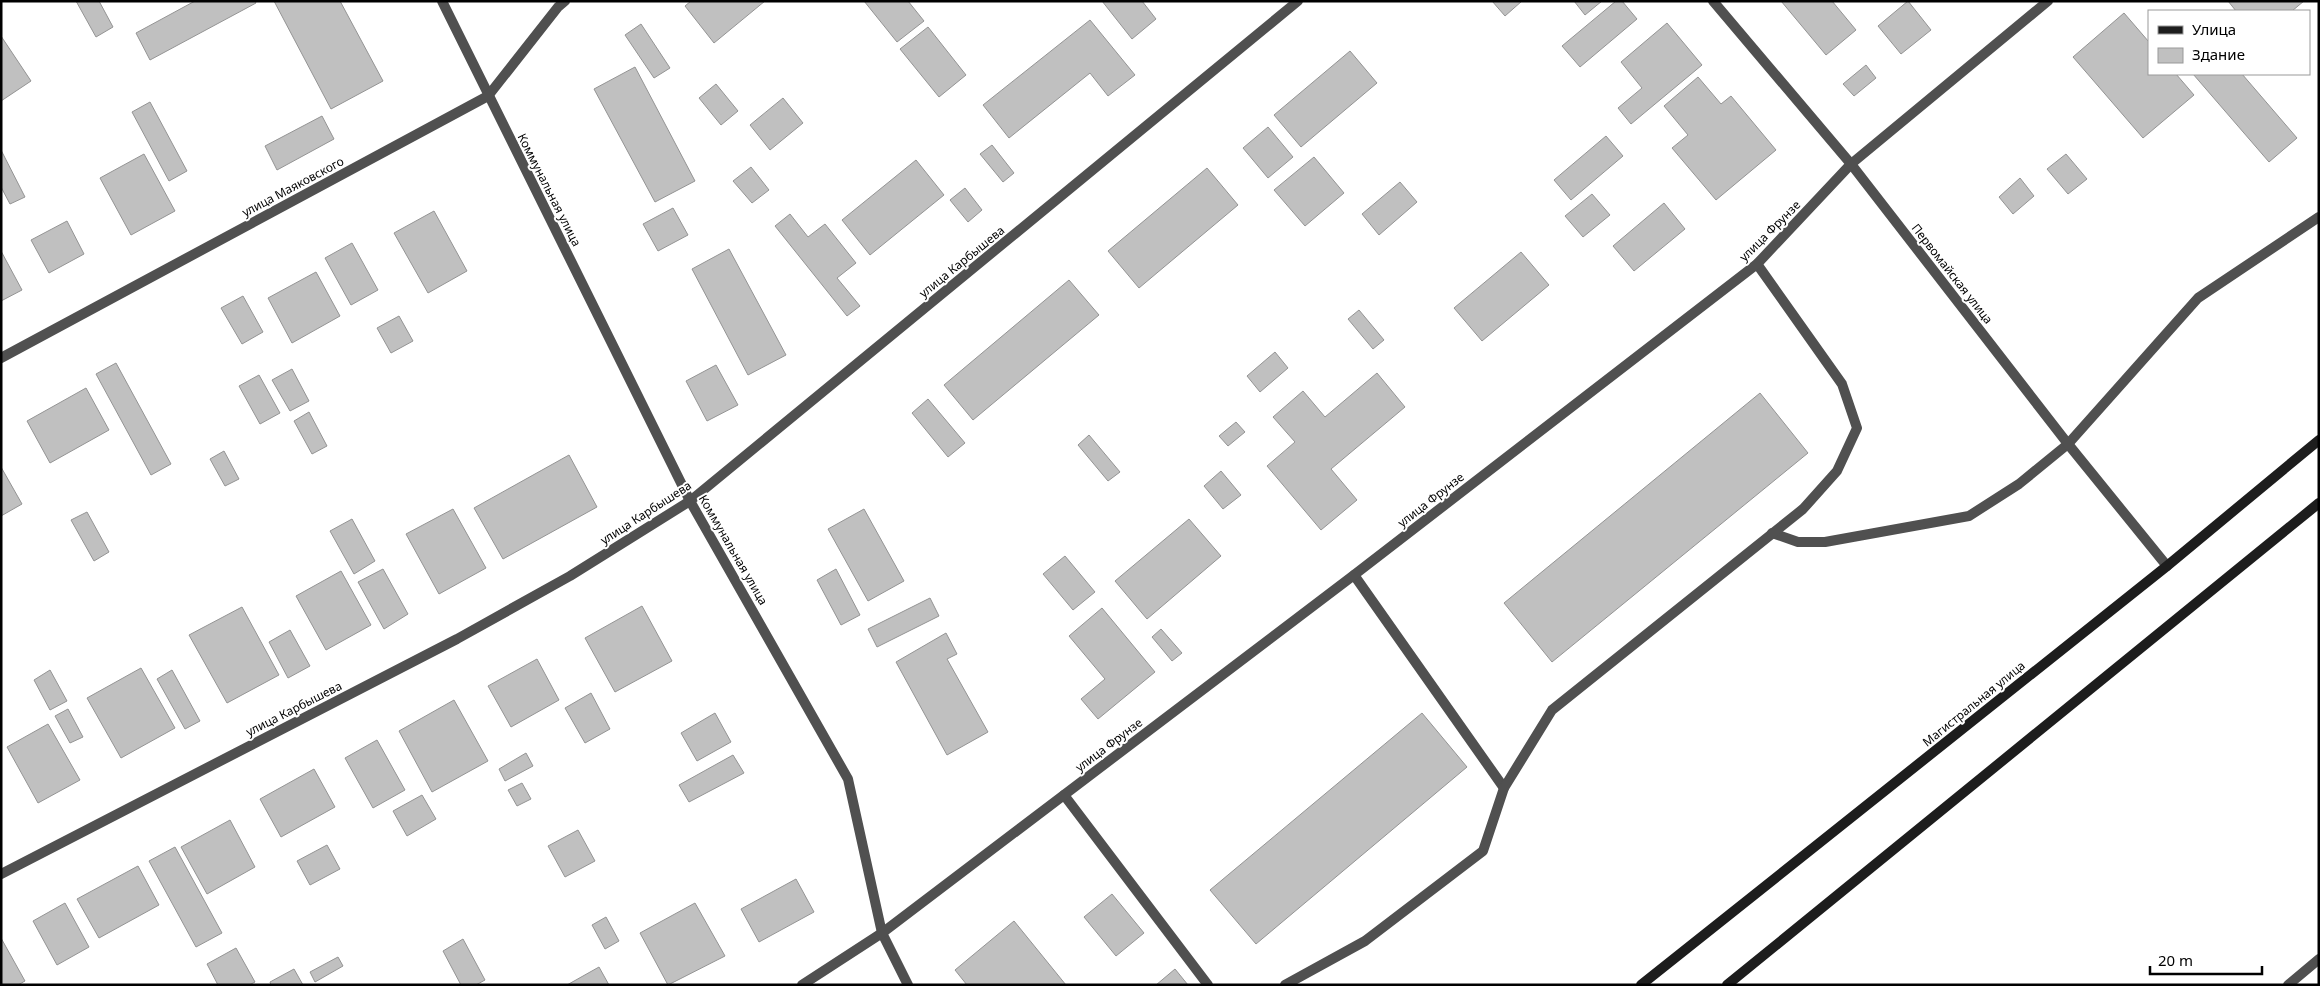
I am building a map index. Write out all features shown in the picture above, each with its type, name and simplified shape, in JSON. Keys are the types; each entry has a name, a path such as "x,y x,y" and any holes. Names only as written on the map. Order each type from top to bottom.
{"main road":[{"name":"Магистральная улица","path":"1642,985 2167,566 2319,440"},
{"path":"1727,985 2319,503"}],"street":[{"name":"Коммунальная улица","path":"442,1 690,501 848,779 882,933 908,985"},
{"name":"улица Маяковского","path":"1,358 488,96 558,7 565,1"},
{"name":"улица Карбышева","path":"1,874 457,639 570,576 690,501 1298,1"},
{"name":"Первомайская улица","path":"1713,1 1851,164 2068,444 2167,566"},
{"name":"улица Фрунзе","path":"802,985 882,933 1354,575 1758,264 1851,164 2048,1"},
{"path":"1772,534 1798,542 1826,542 1969,516 2019,484 2068,444 2198,298 2319,217"},
{"path":"1285,985 1365,941 1483,851 1504,788 1552,710 1803,509 1837,471 1857,428 1842,384 1758,264"},
{"path":"1354,575 1504,788"},
{"path":"1064,795 1208,985"},
{"path":"2288,985 2319,959"}],"building":[{"path":"76,1 99,1 113,27 96,37"},
{"path":"195,1 255,1 256,3 150,60 136,33"},
{"path":"274,1 340,1 383,81 331,109"},
{"path":"691,1 765,1 714,43 685,6"},
{"path":"864,1 908,1 924,21 897,42"},
{"path":"1102,1 1142,1 1156,19 1132,39"},
{"path":"1492,1 1522,1 1505,16"},
{"path":"1574,1 1602,1 1585,15"},
{"path":"1616,1 1622,1 1637,19 1580,67 1562,46"},
{"path":"1781,1 1832,1 1856,30 1826,55"},
{"path":"1908,1 1931,30 1901,54 1878,26"},
{"path":"2228,1 2304,1 2293,10 2235,10"},
{"path":"2124,13 2148,41 2148,75 2177,75 2194,95 2143,138 2073,57"},
{"path":"1090,20 1135,75 1108,96 1090,73 1009,138 983,105"},
{"path":"1667,23 1702,65 1631,124 1618,108 1642,88 1621,62"},
{"path":"641,24 670,68 654,78 625,35"},
{"path":"928,27 966,75 939,97 900,49"},
{"path":"1,36 31,81 1,101"},
{"path":"1350,51 1377,83 1301,147 1274,115"},
{"path":"1866,65 1876,78 1854,96 1843,84"},
{"path":"635,67 695,181 655,202 594,89"},
{"path":"2194,75 2243,75 2297,138 2269,162"},
{"path":"1698,77 1721,104 1731,96 1776,150 1716,200 1672,148 1688,135 1664,106"},
{"path":"716,84 738,111 721,125 699,98"},
{"path":"783,98 803,123 770,150 750,125"},
{"path":"150,102 187,171 169,181 132,112"},
{"path":"322,116 334,139 277,170 265,146"},
{"path":"1268,127 1293,157 1268,178 1243,148"},
{"path":"1606,136 1623,156 1571,200 1554,180"},
{"path":"992,145 1014,173 1003,182 980,154"},
{"path":"1,150 25,197 10,204 1,187"},
{"path":"144,154 175,211 131,235 100,178"},
{"path":"2066,154 2087,179 2068,194 2047,169"},
{"path":"1314,157 1344,193 1305,226 1274,190"},
{"path":"916,160 944,195 870,255 842,220"},
{"path":"751,167 769,190 752,203 733,181"},
{"path":"1207,168 1238,205 1139,288 1108,251"},
{"path":"2020,178 2034,196 2013,214 1999,197"},
{"path":"1400,182 1417,202 1379,235 1362,214"},
{"path":"965,188 982,210 968,222 950,200"},
{"path":"1592,194 1610,215 1583,237 1565,216"},
{"path":"1664,203 1685,229 1634,271 1613,246"},
{"path":"673,208 688,235 658,251 643,224"},
{"path":"434,211 467,271 428,293 394,233"},
{"path":"790,214 808,237 825,224 856,263 837,278 860,306 847,316 775,226"},
{"path":"67,221 84,254 49,273 31,240"},
{"path":"352,243 378,290 351,305 325,258"},
{"path":"729,249 786,355 748,375 692,269"},
{"path":"1,251 22,290 1,301"},
{"path":"1521,252 1549,285 1482,341 1454,308"},
{"path":"316,272 340,316 292,343 268,298"},
{"path":"1069,280 1099,315 973,420 944,385"},
{"path":"243,296 263,332 242,344 221,308"},
{"path":"1359,310 1384,340 1373,349 1348,319"},
{"path":"399,316 413,341 391,353 377,328"},
{"path":"1275,352 1288,368 1260,392 1247,376"},
{"path":"116,363 171,464 151,475 96,374"},
{"path":"716,365 738,405 707,421 686,381"},
{"path":"292,369 309,401 290,411 272,380"},
{"path":"1377,373 1405,407 1331,469 1357,500 1321,530 1267,466 1295,442 1273,417 1303,391 1325,417"},
{"path":"259,375 280,413 260,424 239,386"},
{"path":"86,388 109,430 50,463 27,421"},
{"path":"1760,393 1808,453 1552,662 1504,603"},
{"path":"928,399 965,443 948,457 912,413"},
{"path":"309,412 327,446 312,454 294,421"},
{"path":"1236,422 1245,432 1228,446 1219,436"},
{"path":"1089,435 1120,472 1108,481 1078,445"},
{"path":"224,451 239,479 225,486 210,459"},
{"path":"569,455 597,507 503,559 474,508"},
{"path":"1,467 22,504 1,516"},
{"path":"1221,471 1241,495 1223,509 1204,486"},
{"path":"453,509 486,568 439,594 406,534"},
{"path":"864,509 904,581 868,601 828,529"},
{"path":"87,512 109,552 94,561 71,520"},
{"path":"352,519 375,561 354,574 330,531"},
{"path":"1189,519 1221,556 1147,619 1115,581"},
{"path":"1065,556 1095,592 1073,610 1043,574"},
{"path":"383,569 408,614 384,629 358,582"},
{"path":"836,569 860,615 841,625 817,580"},
{"path":"341,571 371,625 326,650 296,596"},
{"path":"930,598 939,616 877,647 868,629"},
{"path":"642,606 672,661 615,692 585,638"},
{"path":"242,607 279,675 227,703 189,635"},
{"path":"1102,608 1155,672 1098,719 1081,699 1105,679 1069,636"},
{"path":"1161,629 1182,653 1172,661 1152,637"},
{"path":"290,630 310,666 288,678 269,642"},
{"path":"946,633 957,654 947,659 988,732 947,755 896,662"},
{"path":"537,659 559,700 511,727 488,686"},
{"path":"141,668 175,728 121,758 87,698"},
{"path":"50,670 67,701 50,710 34,680"},
{"path":"172,670 200,721 185,729 157,679"},
{"path":"591,693 610,729 585,743 565,708"},
{"path":"454,700 488,761 432,792 399,731"},
{"path":"68,709 83,737 70,743 55,716"},
{"path":"715,713 731,742 697,761 681,733"},
{"path":"1422,713 1467,767 1256,944 1210,890"},
{"path":"48,724 80,780 38,803 7,747"},
{"path":"377,740 405,790 373,808 345,758"},
{"path":"526,753 533,766 505,781 499,769"},
{"path":"733,755 744,773 689,802 679,785"},
{"path":"314,769 335,807 281,837 260,799"},
{"path":"522,783 531,799 517,806 508,790"},
{"path":"422,795 436,819 407,836 393,811"},
{"path":"230,820 255,867 207,894 181,847"},
{"path":"578,830 595,861 565,877 548,846"},
{"path":"327,845 340,869 310,885 297,861"},
{"path":"175,847 222,933 196,947 149,861"},
{"path":"138,866 159,905 99,938 77,899"},
{"path":"796,879 814,912 759,942 741,909"},
{"path":"1112,894 1144,933 1116,956 1084,917"},
{"path":"65,903 89,947 57,965 33,921"},
{"path":"695,903 725,956 668,985 640,933"},
{"path":"606,917 619,941 605,949 592,925"},
{"path":"1014,921 1066,985 967,985 955,970"},
{"path":"1,938 25,981 18,985 1,985"},
{"path":"463,939 485,980 476,985 461,985 443,951"},
{"path":"236,948 255,982 249,985 218,985 207,964"},
{"path":"338,957 343,966 315,982 310,972"},
{"path":"599,967 609,985 567,985"},
{"path":"294,969 303,985 271,985 270,982"},
{"path":"1175,969 1188,985 1156,985"}]}
